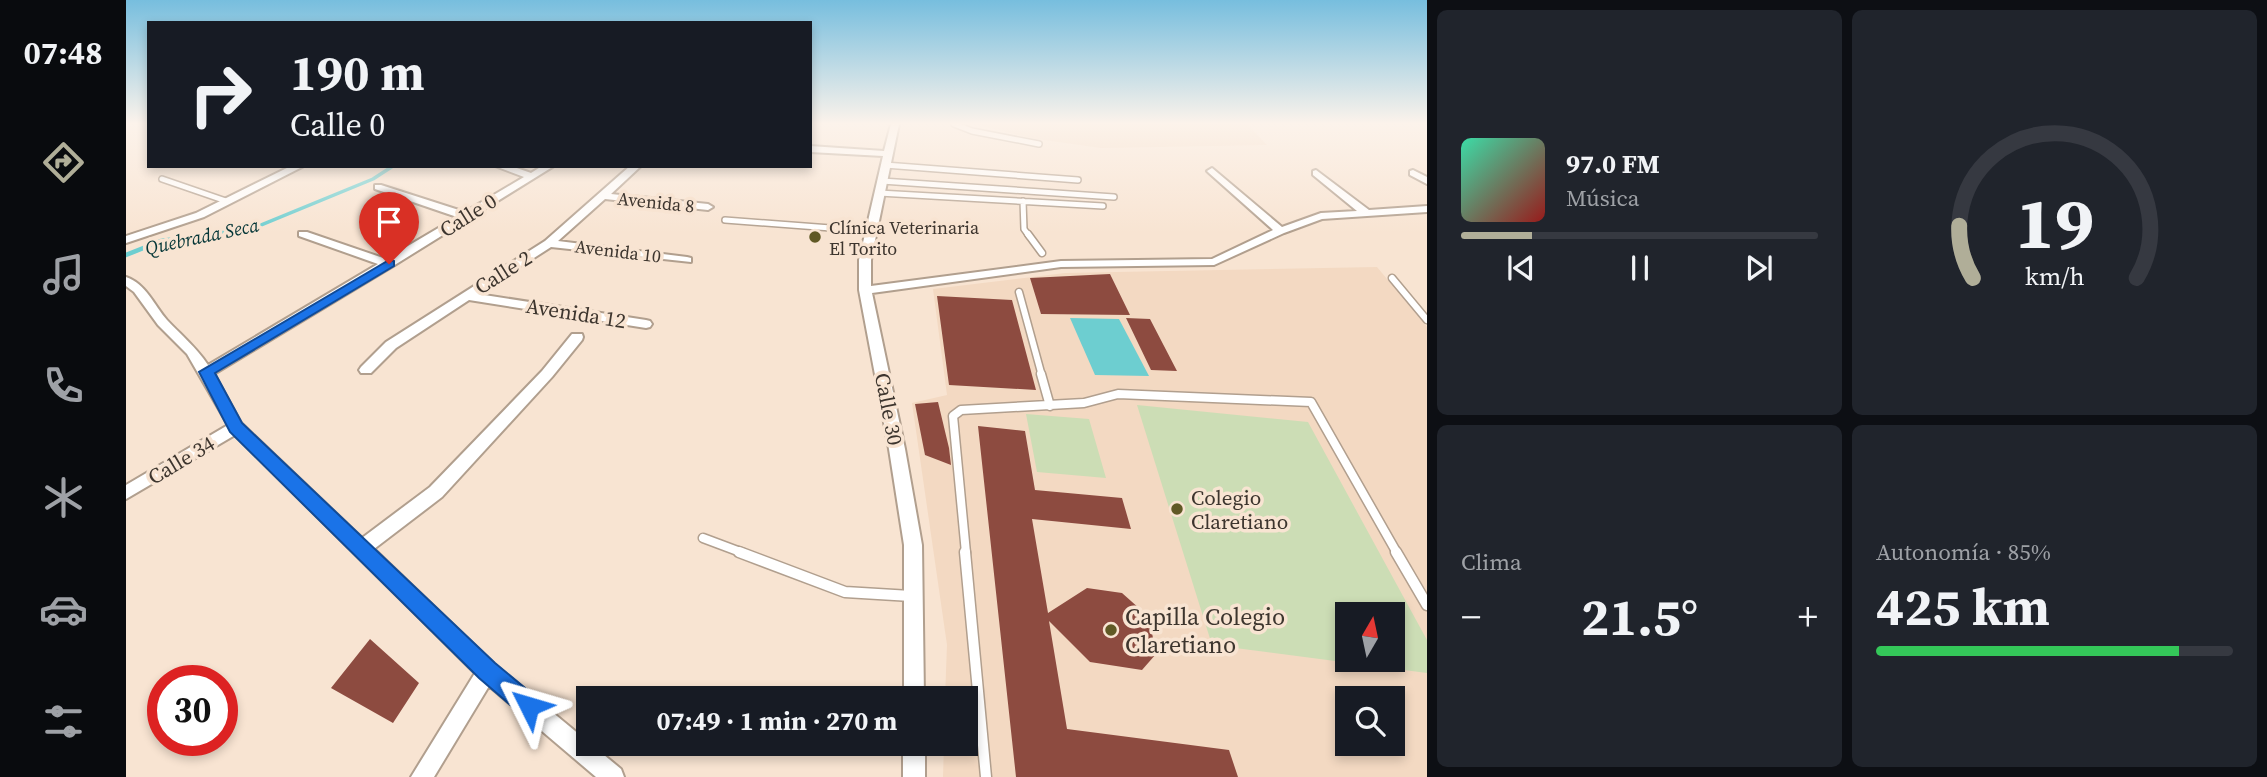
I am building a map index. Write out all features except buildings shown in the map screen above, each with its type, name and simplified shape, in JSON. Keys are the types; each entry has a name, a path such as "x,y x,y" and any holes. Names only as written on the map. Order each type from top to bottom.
{"street":[{"name":"Calle 30","path":"887,160 865,260 865,290 913,545 914,686"},
{"path":"126,240 200,215 295,168"},
{"path":"506,168 532,176"},
{"name":"Calle 0","path":"206,372 546,168"},
{"name":"Calle 2","path":"366,370 391,345 549,243 634,168"},
{"path":"1212,171 1280,231"},
{"path":"1317,173 1365,212"},
{"path":"1413,173 1427,181"},
{"path":"378,187 466,216"},
{"name":"Avenida 8","path":"604,196 708,207"},
{"path":"865,290 1061,264 1214,262 1280,231 1321,216 1427,209"},
{"path":"303,234 389,264"},
{"name":"Avenida 10","path":"549,243 687,260"},
{"path":"126,281 138,289 162,322 192,351 236,427 487,671 613,777"},
{"name":"Avenida 12","path":"464,296 646,324"},
{"path":"361,549 436,492 547,374 578,337"},
{"name":"Calle 34","path":"126,493 236,427"},
{"path":"422,777 487,671"},
{"path":"914,756 914,777"}],"lane":[{"path":"889,160 1079,180"},
{"path":"162,179 226,201"},
{"path":"880,187 1114,197"},
{"path":"880,187 1103,206"},
{"path":"1023,201 1024,229 1042,253"},
{"path":"725,220 870,231"},
{"path":"1392,278 1427,320"},
{"path":"1019,292 1050,406"},
{"path":"1418,309 1427,309"},
{"path":"986,777 953,416 961,410 1050,406 1118,394 1311,401 1427,605"},
{"path":"702,538 845,592 915,597"}],"shaded area":[{"name":"Colegio Claretiano","path":"1377,267 1427,327 1427,777 943,777 944,756 978,756 978,686 945,686 947,645 912,403 947,395 933,289 1065,273"}],"green space":[{"path":"1137,405 1308,422 1427,640 1427,673 1405,670 1405,602 1335,602 1335,661 1212,645"},
{"path":"1026,414 1089,419 1106,478 1037,472"}],"water":[{"path":"1070,318 1119,319 1149,376 1095,375"}],"waterway":[{"name":"Quebrada Seca","path":"198,236 254,228 373,179 390,168"},
{"name":"Quebrada Seca","path":"126,255 161,241 210,234"}],"place":[{"name":"Clínica Veterinaria El Torito","path":"815,237"},
{"name":"Colegio Claretiano","path":"1177,509"},
{"name":"Capilla Colegio Claretiano","path":"1111,630"}],"route":[{"path":"389,264 206,372 236,427 487,671 529,706"}]}
